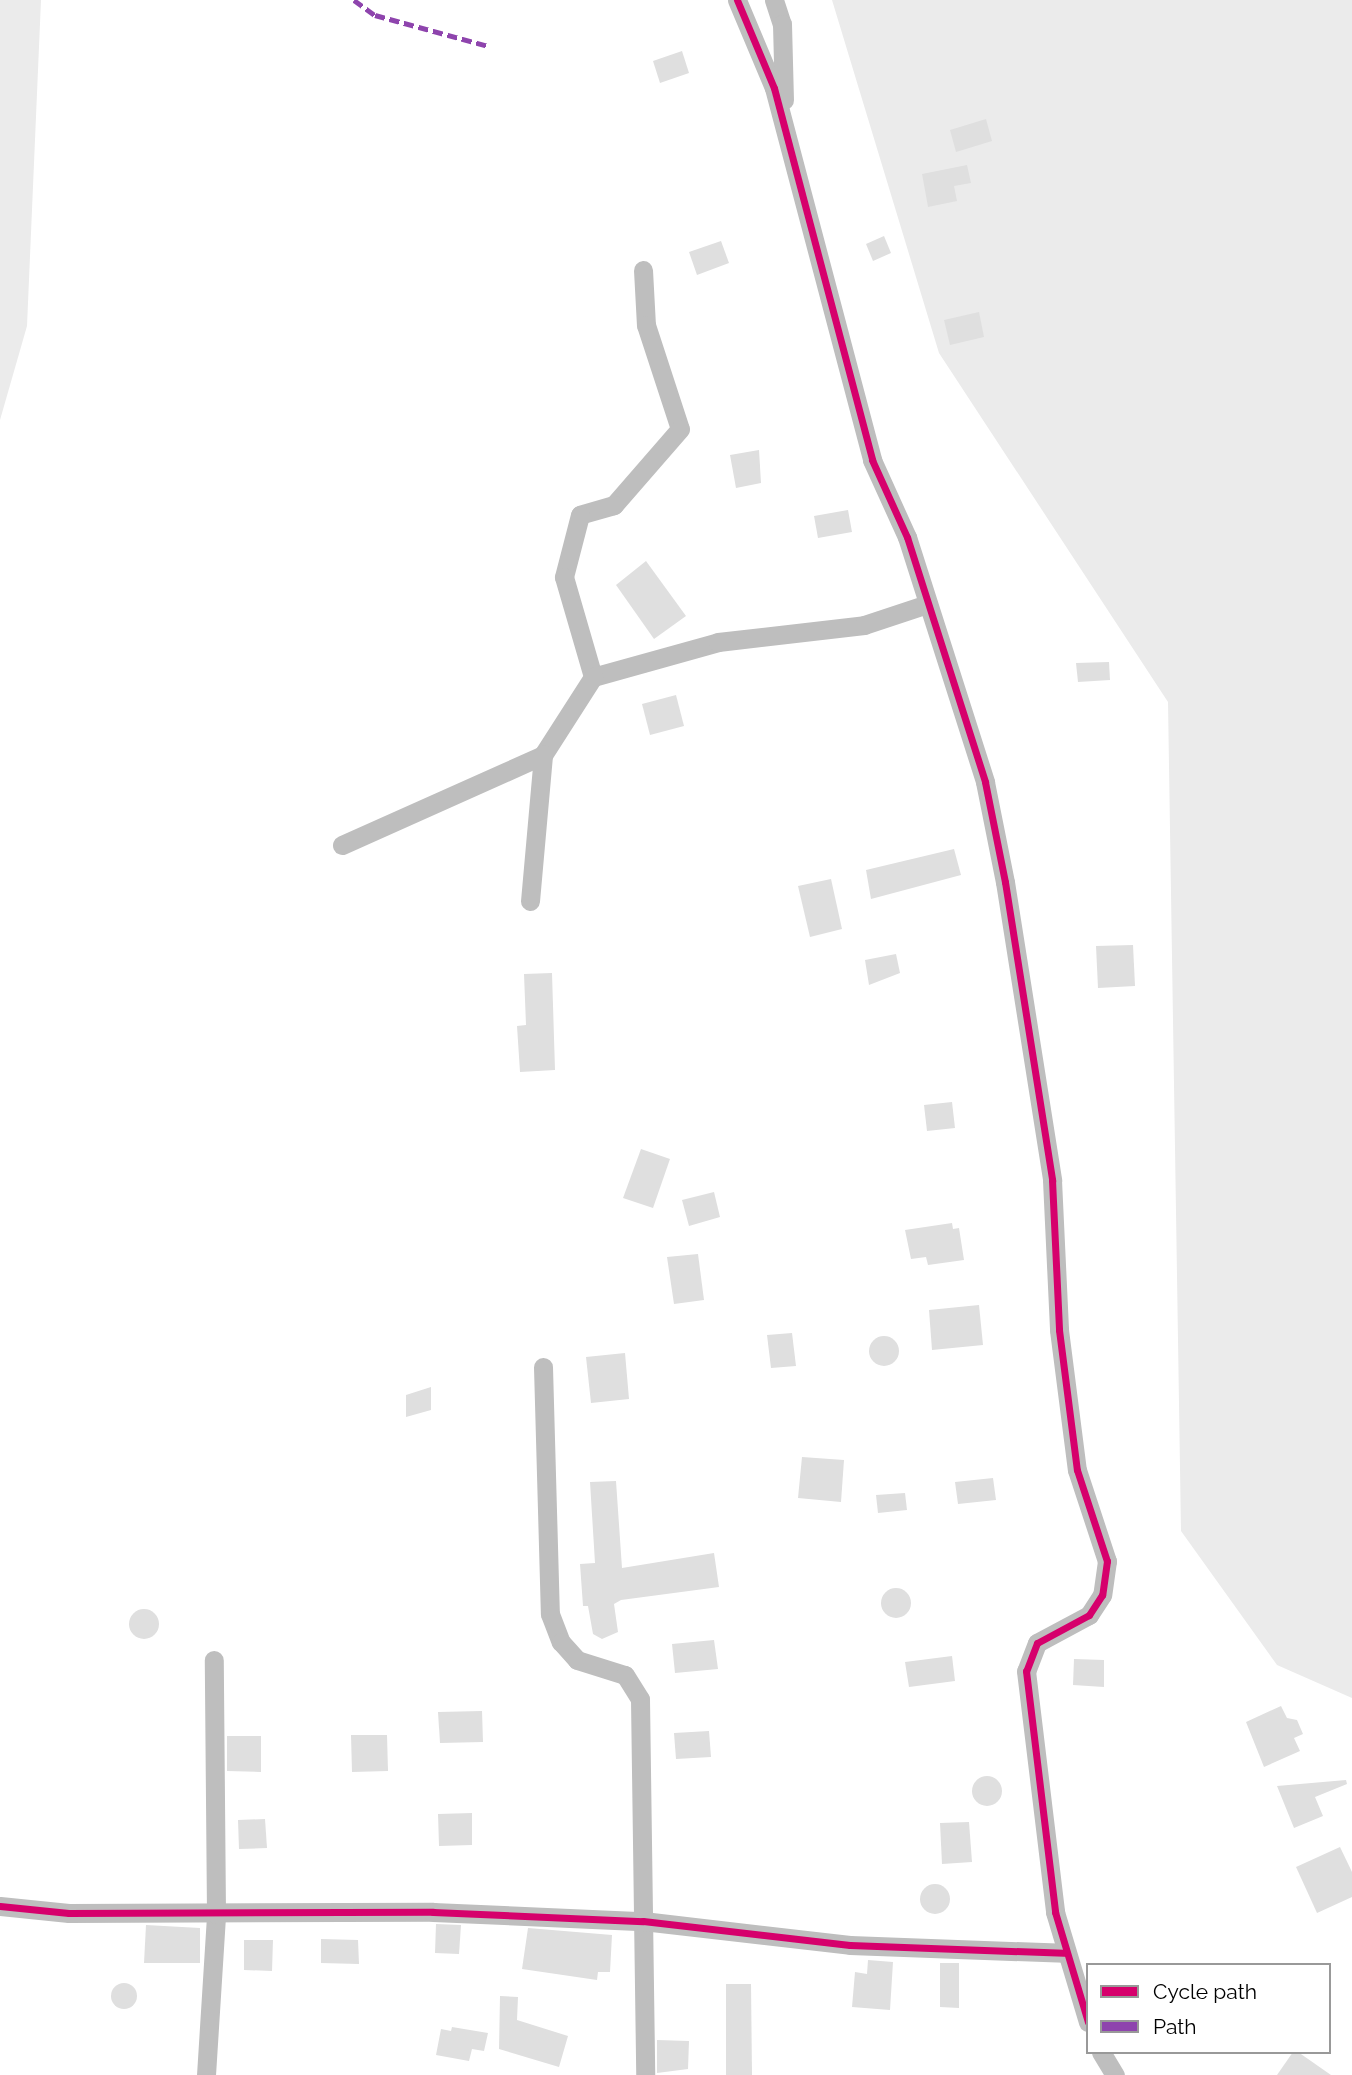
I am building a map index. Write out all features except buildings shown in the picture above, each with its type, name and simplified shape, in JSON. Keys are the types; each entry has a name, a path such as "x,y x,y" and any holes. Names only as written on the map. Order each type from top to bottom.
{"street":[{"path":"737,0 774,88 872,460 907,537 985,782 1002,869 1052,1180 1059,1330 1077,1470 1107,1561 1102,1595 1089,1615 1037,1643 1026,1671 1064,1952 1086,2016"},
{"path":"774,0 782,24 785,129"},
{"path":"593,677 564,577 580,515 614,505 680,429 646,326 643,270"},
{"path":"530,901 543,755 593,677 718,642 864,625 927,604"},
{"path":"342,845 543,755"},
{"path":"543,1367 550,1614 561,1643 577,1660 625,1675 640,1699 645,2075"},
{"path":"206,2075 216,1914 214,1660"},
{"path":"0,1906 69,1913 433,1912 643,1922 850,1944 1064,1952"},
{"path":"1102,2054 1115,2075"}],"shaded area":[{"path":"0,0 41,0 27,326 0,420"},
{"path":"832,0 1352,0 1352,1698 1277,1665 1181,1531 1168,702 939,353"}],"marked path":[{"path":"354,0 375,15 488,46"}],"cycle path":[{"path":"737,0 774,88 872,460 907,537 985,782 1005,882 1052,1180 1059,1330 1077,1470 1107,1561 1102,1595 1089,1615 1037,1643 1026,1671 1055,1912 1086,2015"},
{"path":"0,1906 69,1913 433,1912 643,1921 850,1945 1064,1953"}]}
